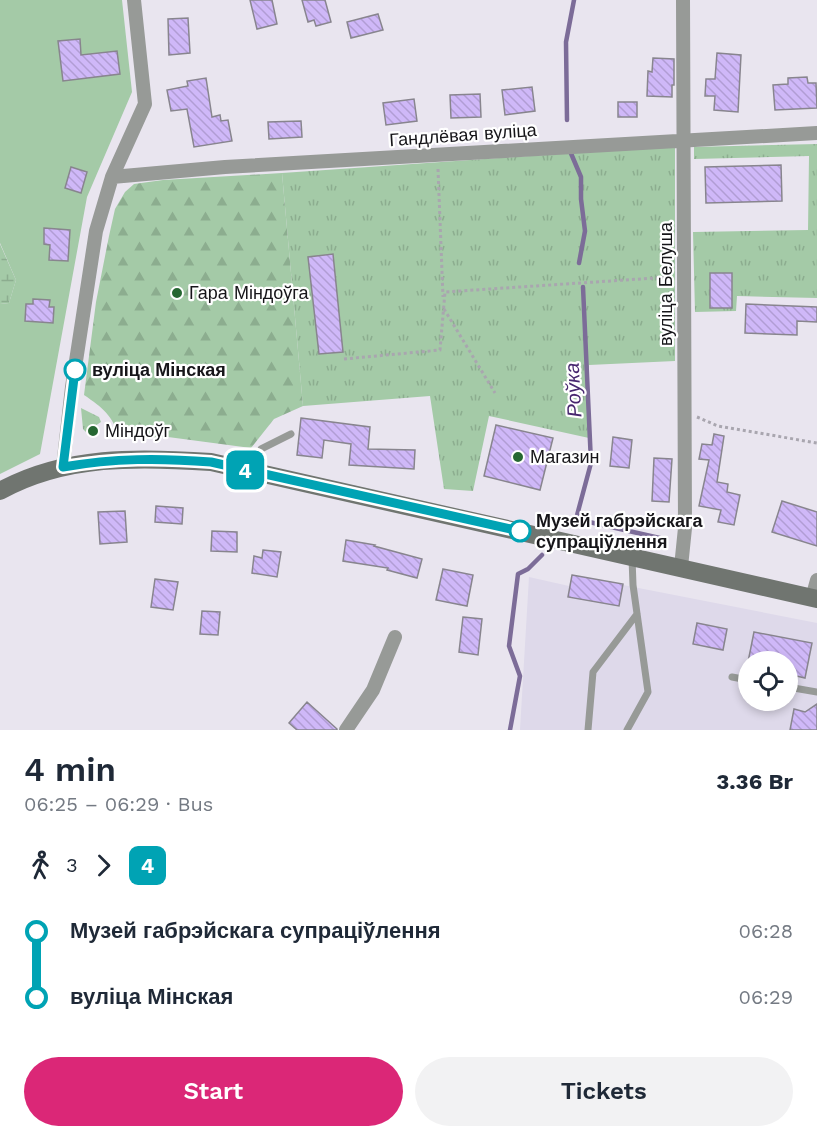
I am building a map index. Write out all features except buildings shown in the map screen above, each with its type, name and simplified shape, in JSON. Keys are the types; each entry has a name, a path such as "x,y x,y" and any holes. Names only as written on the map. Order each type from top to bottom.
{"street":[{"path":"63,467 72,387 96,231 112,177 145,104 134,0"},
{"name":"вуліца Белуша","path":"681,567 685,528 683,0"},
{"name":"Гандлёвая вуліца","path":"112,177 225,167 817,133"},
{"path":"0,491 63,467 100,460 159,458 211,462 681,567 815,592"},
{"path":"346,730 373,690 394,637"}],"lane":[{"path":"248,470 261,449 291,434"},
{"path":"627,730 648,693 633,585 632,556"},
{"path":"588,730 593,672 637,614"},
{"path":"732,677 738,678"},
{"path":"798,689 817,692"}],"path":[{"path":"438,155 444,309 495,393"},
{"path":"344,359 440,350 445,292 684,276"},
{"path":"685,411 718,426 817,443"}],"shaded area":[{"path":"572,575 817,623 817,730 520,730 529,577 569,586"}],"green space":[{"path":"0,0 122,0 132,92 87,197 40,454 0,474 0,304 9,303 16,280 0,243"},
{"path":"817,144 817,298 737,296 736,311 695,312 693,232 808,230 809,156 694,159 694,147","holes":["710,273 731,308 710,308"]},
{"path":"675,146 675,361 589,365 589,438 489,416 473,491 444,489 430,396 303,406 282,173"},
{"name":"Гара Міндоўга","path":"282,173 303,406 274,419 251,448 168,437 120,438 114,423 106,413 84,395 96,302 109,236 115,209 125,192 134,184 163,180"},
{"path":"0,244 16,280 9,303 0,304"},
{"path":"81,408 99,417 101,422 95,426 90,425 86,432 83,429"}],"waterway":[{"name":"Роўка","path":"567,120 566,42 574,0"},
{"name":"Роўка","path":"570,151 581,177 585,231 579,263"},
{"name":"Роўка","path":"571,524 576,519 591,463 583,287"},
{"path":"576,519 664,539"},
{"name":"Роўка","path":"510,730 520,676 509,646 518,574 528,569 542,555"}],"bus line":[{"name":"4","path":"75,370 63,467 100,460 159,458 211,462 520,531"}],"place":[{"name":"Гара Міндоўга","path":"177,293"},
{"name":"вуліца Мінская","path":"75,370"},
{"name":"Міндоўг","path":"93,431"},
{"name":"Магазин","path":"518,457"},
{"name":"Музей габрэйскага супраціўлення","path":"520,531"}]}
